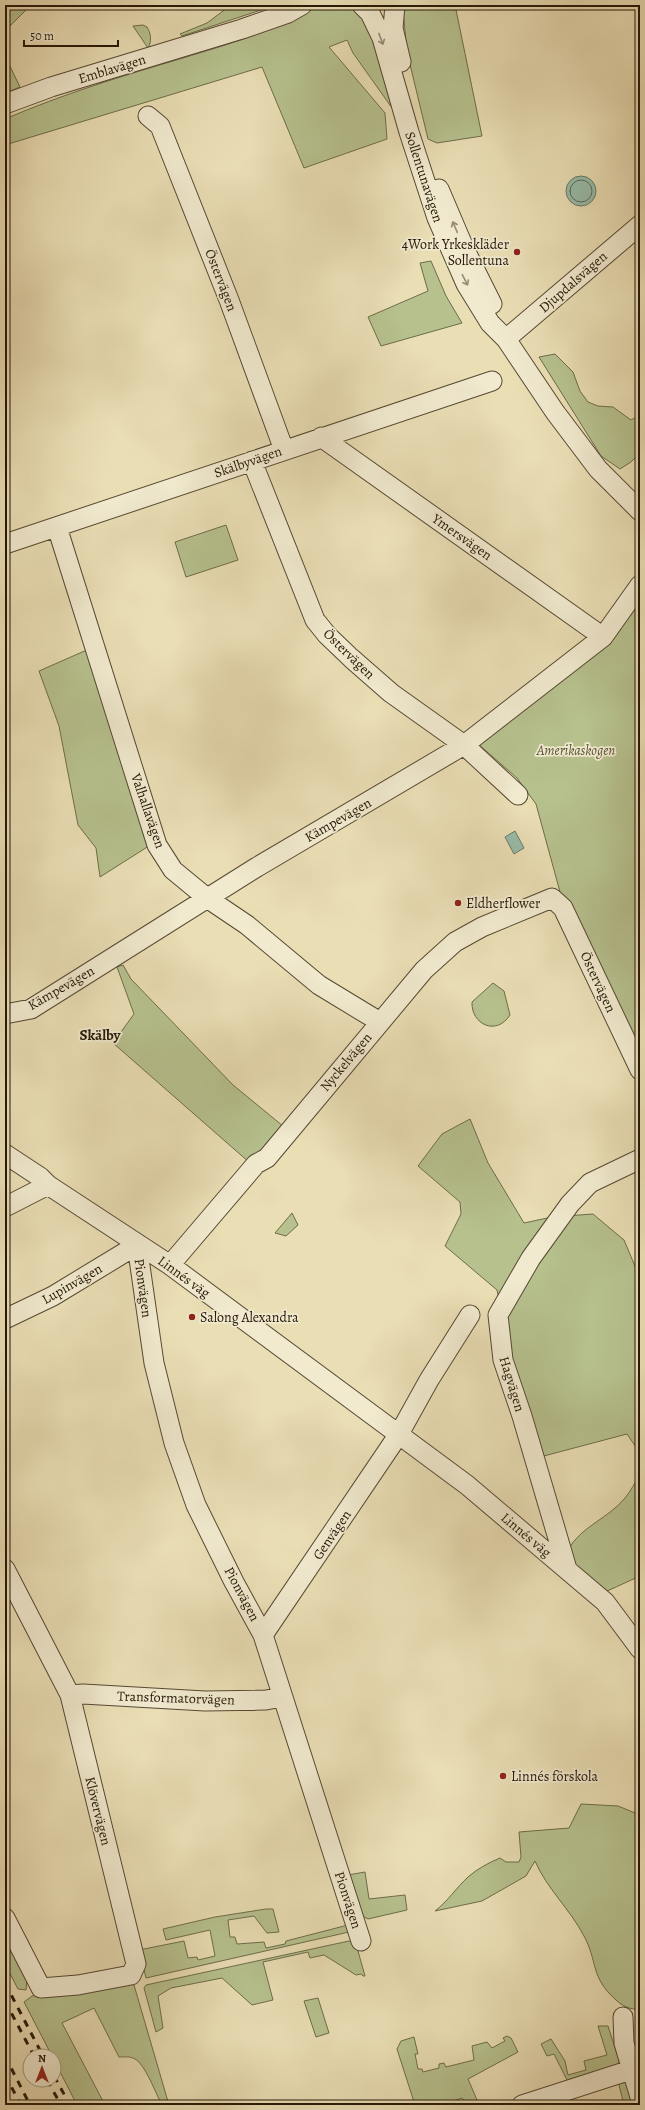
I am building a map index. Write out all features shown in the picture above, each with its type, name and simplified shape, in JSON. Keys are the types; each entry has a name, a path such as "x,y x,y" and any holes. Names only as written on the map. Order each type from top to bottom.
{"street":[{"name":"Emblavägen","path":"242,29 281,5"},
{"name":"Emblavägen","path":"5,104 46,89 242,29 288,13 302,5"},
{"name":"Sollentunavägen","path":"362,5 370,13 382,38 418,163 451,252 466,284 490,323 506,339 555,412 598,469 640,512"},
{"name":"Sollentunavägen","path":"395,5 393,28 403,71 434,177 465,250 498,317 506,339"},
{"name":"Östervägen","path":"148,116 160,126 229,300 284,450"},
{"name":"Djupdalsvägen","path":"506,339 640,225"},
{"name":"Skälbyvägen","path":"5,544 492,380"},
{"name":"Ymersvägen","path":"321,437 602,637"},
{"name":"Östervägen","path":"252,461 315,620 327,635 391,693 464,744 518,795"},
{"name":"Valhallavägen","path":"57,527 157,845 173,870 207,898 247,925 319,985 380,1022"},
{"name":"Kämpevägen","path":"5,1014 30,1009 207,898 464,744 602,637 640,585"},
{"name":"Östervägen","path":"552,898 563,908 640,1070"},
{"name":"Nyckelvägen","path":"170,1265 256,1164 267,1158 424,970 455,942 482,927 552,898"},
{"name":"Linnés väg","path":"5,1154 137,1245 170,1265 467,1485 605,1602 640,1649"},
{"name":"Hagvägen","path":"567,1569 522,1416 503,1360 498,1315 531,1258 570,1204 590,1183 640,1159"},
{"path":"5,1207 48,1185"},
{"name":"Lupinvägen","path":"5,1319 53,1296 137,1245"},
{"name":"Pionvägen","path":"137,1245 154,1363 174,1443 196,1505 234,1582 263,1635 362,1941"},
{"path":"399,1434 429,1380 470,1315"},
{"name":"Genvägen","path":"263,1635 399,1434"},
{"name":"Klövervägen","path":"5,1569 70,1695 136,1964 131,1975 78,1985 40,1988 5,1918"},
{"name":"Transformatorvägen","path":"70,1695 83,1694 205,1702 266,1700 282,1697"},
{"path":"623,2017 624,2043 635,2069 640,2097"},
{"path":"522,2105 635,2069"}],"green space":[{"path":"9,5 31,5 5,31 5,9"},
{"path":"231,5 268,5 261,10 182,36 180,34 207,23"},
{"path":"314,5 351,5 360,12 368,23 375,36 380,51 392,108 353,53 347,40 329,47 385,113 387,139 304,168 262,67 5,145 5,119 49,101 93,86 251,36 283,23"},
{"path":"405,5 455,5 482,136 437,143 428,139 407,52 403,10"},
{"path":"143,25 147,27 150,35 150,43 148,48 133,26"},
{"path":"5,56 20,87 5,93"},
{"path":"431,261 446,296 462,323 381,346 368,317 428,291 420,263"},
{"path":"555,354 573,372 580,391 588,402 598,406 613,407 631,420 640,415 640,453 631,462 620,469 601,456 539,357"},
{"path":"226,525 238,560 186,577 175,542"},
{"name":"Amerikaskogen","path":"640,591 640,1055 560,892 536,804 517,778 477,743"},
{"path":"89,649 152,844 100,877 96,848 78,825 59,726 39,671"},
{"path":"123,965 131,979 233,1085 283,1126 250,1163 113,1043 134,1014 117,967"},
{"path":"493,983 504,991 510,1015 505,1021 498,1025 492,1026 480,1022 473,1010 472,1002"},
{"path":"470,1119 488,1163 524,1223 552,1217 593,1214 624,1240 640,1278 640,1453 627,1434 540,1457 536,1430 522,1405 497,1290 445,1246 461,1214 460,1202 418,1166 442,1134"},
{"path":"292,1213 298,1225 286,1236 275,1233"},
{"path":"640,1475 640,1576 605,1592 574,1567 568,1550 580,1535 618,1505 627,1495"},
{"path":"581,1804 618,1806 640,1815 639,2009 630,2008 621,2004 602,1984 584,1936 546,1881 535,1861 526,1876 482,1901 435,1911 468,1877 483,1866 500,1858 506,1862 519,1862 521,1857 519,1832 569,1828"},
{"path":"365,1872 369,1899 405,1895 407,1910 368,1919 359,1914 348,1875"},
{"path":"273,1909 279,1932 267,1933 254,1916 228,1920 230,1937 235,1937 237,1944 264,1942 266,1948 285,1944 286,1941 348,1925 349,1932 146,1978 139,1950 184,1941 188,1958 197,1957 198,1960 215,1956 210,1930 166,1940 163,1929 215,1917"},
{"path":"5,1936 27,1979 26,1990 18,1989 5,1964"},
{"path":"349,1941 356,1944 365,1976 361,1974 356,1975 324,1955 310,1958 308,1952 263,1962 273,2000 252,2005 222,1978 171,1988 158,1996 163,2028 156,2032 144,1988 146,1985"},
{"path":"127,1982 134,1985 169,2105 162,2105 139,2062 131,2057 119,2057 94,2008 62,2023 105,2105 77,2105 62,2076 62,2048 48,2048 24,2002 32,1996"},
{"path":"318,1998 329,2033 316,2037 304,2001"},
{"path":"598,2026 608,2026 619,2060 619,2065 569,2084 554,2054 547,2056 541,2044 551,2039 565,2061 568,2075 586,2070 584,2061 607,2055"},
{"path":"507,2036 511,2038 518,2052 468,2079 477,2100 466,2104 462,2098 441,2105 415,2105 397,2049 401,2041 414,2037 418,2054 415,2054 418,2069 422,2069 423,2072 439,2068 439,2064 444,2063 446,2067 474,2060 472,2046 487,2042 492,2048 505,2041 503,2038"},
{"path":"626,2080 633,2105 624,2105 618,2081"}],"water":[{"path":"581,176 592,180 596,191 592,202 581,206 570,202 566,191 570,180"},
{"path":"515,831 524,848 514,854 505,837"}],"railway":[{"path":"5,1983 39,2048"},
{"path":"5,2001 30,2048"},
{"path":"5,2056 30,2105"},
{"path":"5,2075 21,2105"},
{"path":"51,2088 61,2105"},
{"path":"61,2088 70,2105"}],"place":[{"name":"4Work Yrkeskläder Sollentuna","path":"517,252"},
{"name":"Eldherflower","path":"458,903"},
{"name":"Salong Alexandra","path":"192,1317"},
{"name":"Linnés förskola","path":"503,1776"}],"district":[{"name":"Skälby","path":"100,1035"}]}
